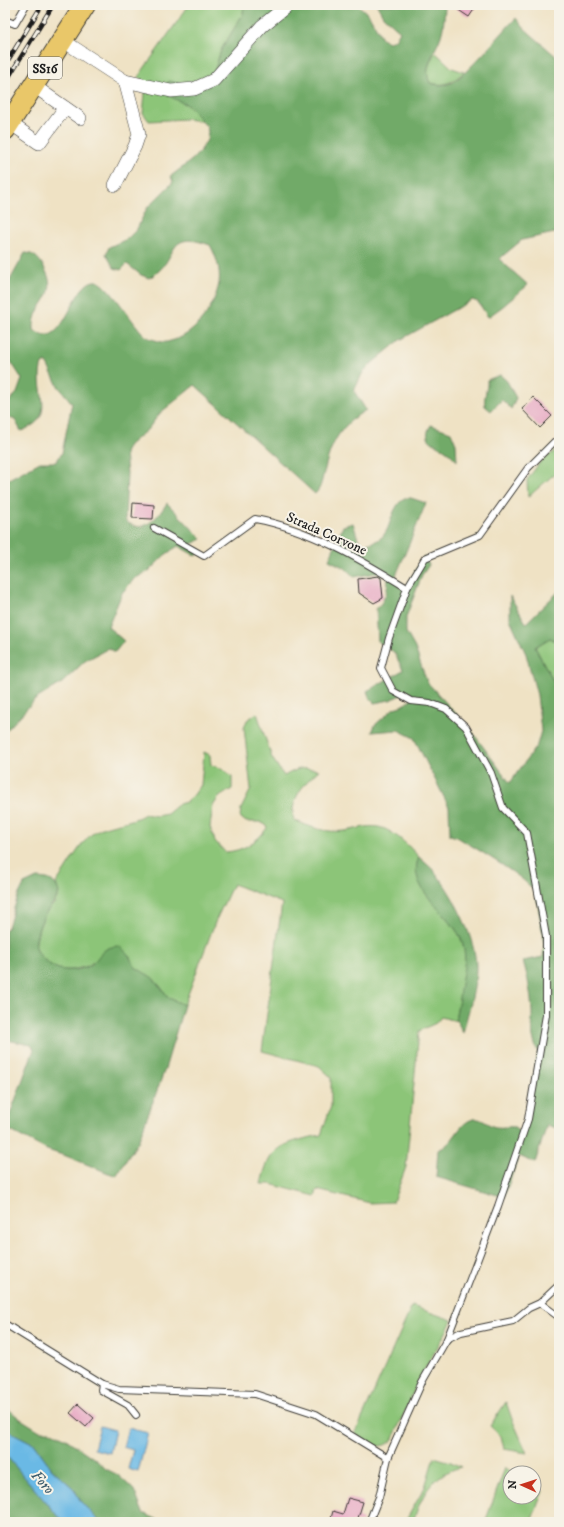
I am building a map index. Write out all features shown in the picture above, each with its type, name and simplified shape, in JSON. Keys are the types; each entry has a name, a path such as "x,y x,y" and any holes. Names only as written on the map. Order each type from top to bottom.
{"main road":[{"name":"SS16","path":"7,127 85,5"}],"street":[{"path":"62,40 126,81 171,91 194,89 214,80 262,26 288,5"},
{"path":"115,185 135,146 139,134 126,81"},
{"path":"34,86 80,118"},
{"path":"7,127 39,144 65,108"}],"lane":[{"path":"5,20 15,24 26,5"},
{"path":"369,1522 379,1497 388,1458 422,1382 447,1339 498,1206 528,1119 546,1015 546,936 527,833 503,808 491,773 466,727 446,709 430,703 411,701 393,692 381,668 389,638 407,588 425,558 480,535 528,468 554,442 559,440"},
{"name":"Strada Corvone","path":"154,528 204,556 255,519 277,523 316,538 350,555 407,588"},
{"path":"447,1339 460,1332 513,1320 529,1308 540,1303 559,1285"},
{"path":"540,1303 559,1316"},
{"path":"5,1324 102,1384 119,1389 255,1394 316,1414 388,1458"},
{"path":"102,1384 101,1390 128,1405 136,1416"}],"green space":[{"path":"189,5 244,5 243,14 221,50 213,76 164,93 189,106 202,121 186,119 149,121 143,113 146,84 138,77"},
{"path":"244,5 358,5 369,15 382,38 389,42 395,40 400,31 383,16 377,5 443,5 445,8 442,33 428,71 430,83 440,85 451,83 465,72 516,18 524,28 559,59 559,232 522,240 499,259 528,285 488,317 478,302 472,300 400,340 370,365 362,374 354,391 366,410 350,421 334,442 320,486 315,494 195,385 160,413 148,429 129,445 125,453 127,473 125,520 131,525 143,526 154,519 167,503 202,539 189,545 200,551 196,556 178,546 165,555 149,571 134,579 122,593 108,627 124,641 115,652 109,648 85,661 62,683 36,699 5,732 5,481 40,462 56,462 62,453 72,403 58,386 46,362 42,364 40,374 43,402 42,411 39,418 33,425 21,431 15,420 5,416 7,403 17,393 22,379 8,357 5,346 5,289 25,253 39,259 48,276 50,285 46,299 35,320 34,330 44,335 53,333 60,326 79,293 86,285 94,281 100,282 106,287 142,332 147,337 152,339 162,342 174,340 190,331 204,318 214,301 219,283 218,263 210,245 195,241 178,243 159,271 149,278 141,275 127,264 121,270 114,268 106,254 109,247 127,239 137,229 147,208 173,182 171,176 193,159 207,140 208,131 206,126 189,106 163,93 169,81 193,87 213,76 221,50 243,14"},
{"path":"435,52 452,68 464,72 448,83 430,83 428,79 428,71"},
{"path":"500,375 507,381 516,398 511,409 502,400 491,411 485,406 487,380"},
{"path":"431,425 451,432 456,444 457,461 444,449 431,442 427,435"},
{"path":"559,448 559,470 528,497 527,480 540,462"},
{"path":"404,498 411,498 426,503 395,578 406,586 424,556 429,565 422,575 406,617 406,632 415,648 427,682 470,729 510,783 537,745 541,731 537,695 526,654 510,619 510,596 526,623 559,591 559,643 550,638 535,647 559,692 559,1129 547,1125 535,1163 519,1156 504,1197 436,1177 438,1150 448,1144 463,1125 473,1119 482,1120 496,1127 515,1127 522,1136 538,1052 533,1037 530,993 523,961 543,957 544,942 536,894 532,888 513,872 457,837 450,835 449,807 414,738 398,730 372,732 375,725 394,708 404,705 414,696 405,693 390,700 374,703 370,699 367,691 403,670 394,652 378,642 376,609 383,601 385,596 388,581 387,571 354,577 345,568 329,560 343,526 353,523 358,539 364,544 374,542 381,538 385,533 394,512"},
{"path":"550,638 559,643 559,692 535,647"},
{"path":"257,713 272,758 284,776 300,769 319,770 308,780 299,792 294,806 294,820 325,831 345,831 375,826 395,834 419,857 417,869 419,881 425,892 458,933 463,944 465,960 462,989 456,1014 457,1021 441,1017 436,1023 419,1031 406,1167 393,1202 370,1203 317,1190 315,1196 270,1184 261,1184 268,1163 273,1154 279,1149 292,1142 321,1135 331,1106 331,1077 319,1066 262,1051 282,903 233,884 216,920 184,1005 169,998 159,985 135,967 128,954 93,962 88,966 72,970 60,970 52,966 39,955 35,946 39,928 45,913 54,904 59,893 56,883 88,838 99,829 133,820 145,814 156,816 167,814 179,804 186,802 193,796 201,785 204,752 210,755 211,765 224,769 232,777 232,789 219,797 213,806 210,827 215,841 225,852 244,848 259,838 267,828 266,825 260,822 246,822 240,817 241,809 251,789 244,728 247,720"},
{"path":"419,857 432,868 451,895 473,945 476,976 463,1033 457,1021 456,1014 465,954 463,944 451,923 432,902 418,880 416,869"},
{"path":"37,878 51,880 59,892 42,920 36,940 37,950 47,962 60,969 79,969 92,964 103,951 119,946 128,954 135,967 153,978 169,998 184,1005 165,1069 138,1142 116,1176 47,1150 5,1128 34,1049 31,1045 7,1040 8,1023 5,1013 5,930 8,927 18,896 24,884"},
{"path":"412,1306 452,1320 420,1377 392,1441 382,1446 369,1444 355,1434"},
{"path":"506,1402 527,1453 504,1449 501,1436 490,1426"},
{"path":"5,1406 19,1418 40,1431 51,1431 66,1439 95,1459 106,1469 118,1475 134,1490 143,1513 163,1522 100,1522 81,1502 74,1489 52,1469 34,1444 5,1429"},
{"path":"5,1454 54,1512 65,1522 5,1522"},
{"path":"434,1457 451,1462 461,1467 442,1475 435,1481 424,1495 413,1522 405,1522 425,1487"},
{"path":"502,1476 502,1505 538,1505 531,1522 485,1522"}],"water":[{"path":"100,1426 115,1430 110,1453 94,1449"},
{"path":"128,1428 148,1433 138,1472 128,1469 133,1450 123,1447"},
{"name":"Foro","path":"5,1429 34,1444 52,1469 74,1489 81,1502 100,1522 65,1522 54,1512 5,1454"}],"building":[{"path":"451,5 477,5 469,17"},
{"path":"533,397 552,416 540,428 522,409"},
{"path":"133,503 154,505 153,519 132,518"},
{"path":"378,576 381,578 383,598 374,603 359,593 358,579"},
{"path":"78,1404 94,1418 86,1427 70,1413"},
{"path":"348,1498 363,1502 358,1518 363,1520 362,1522 330,1522 333,1511 343,1514"}],"railway":[{"path":"5,65 42,5"},
{"path":"5,83 53,5"}]}
